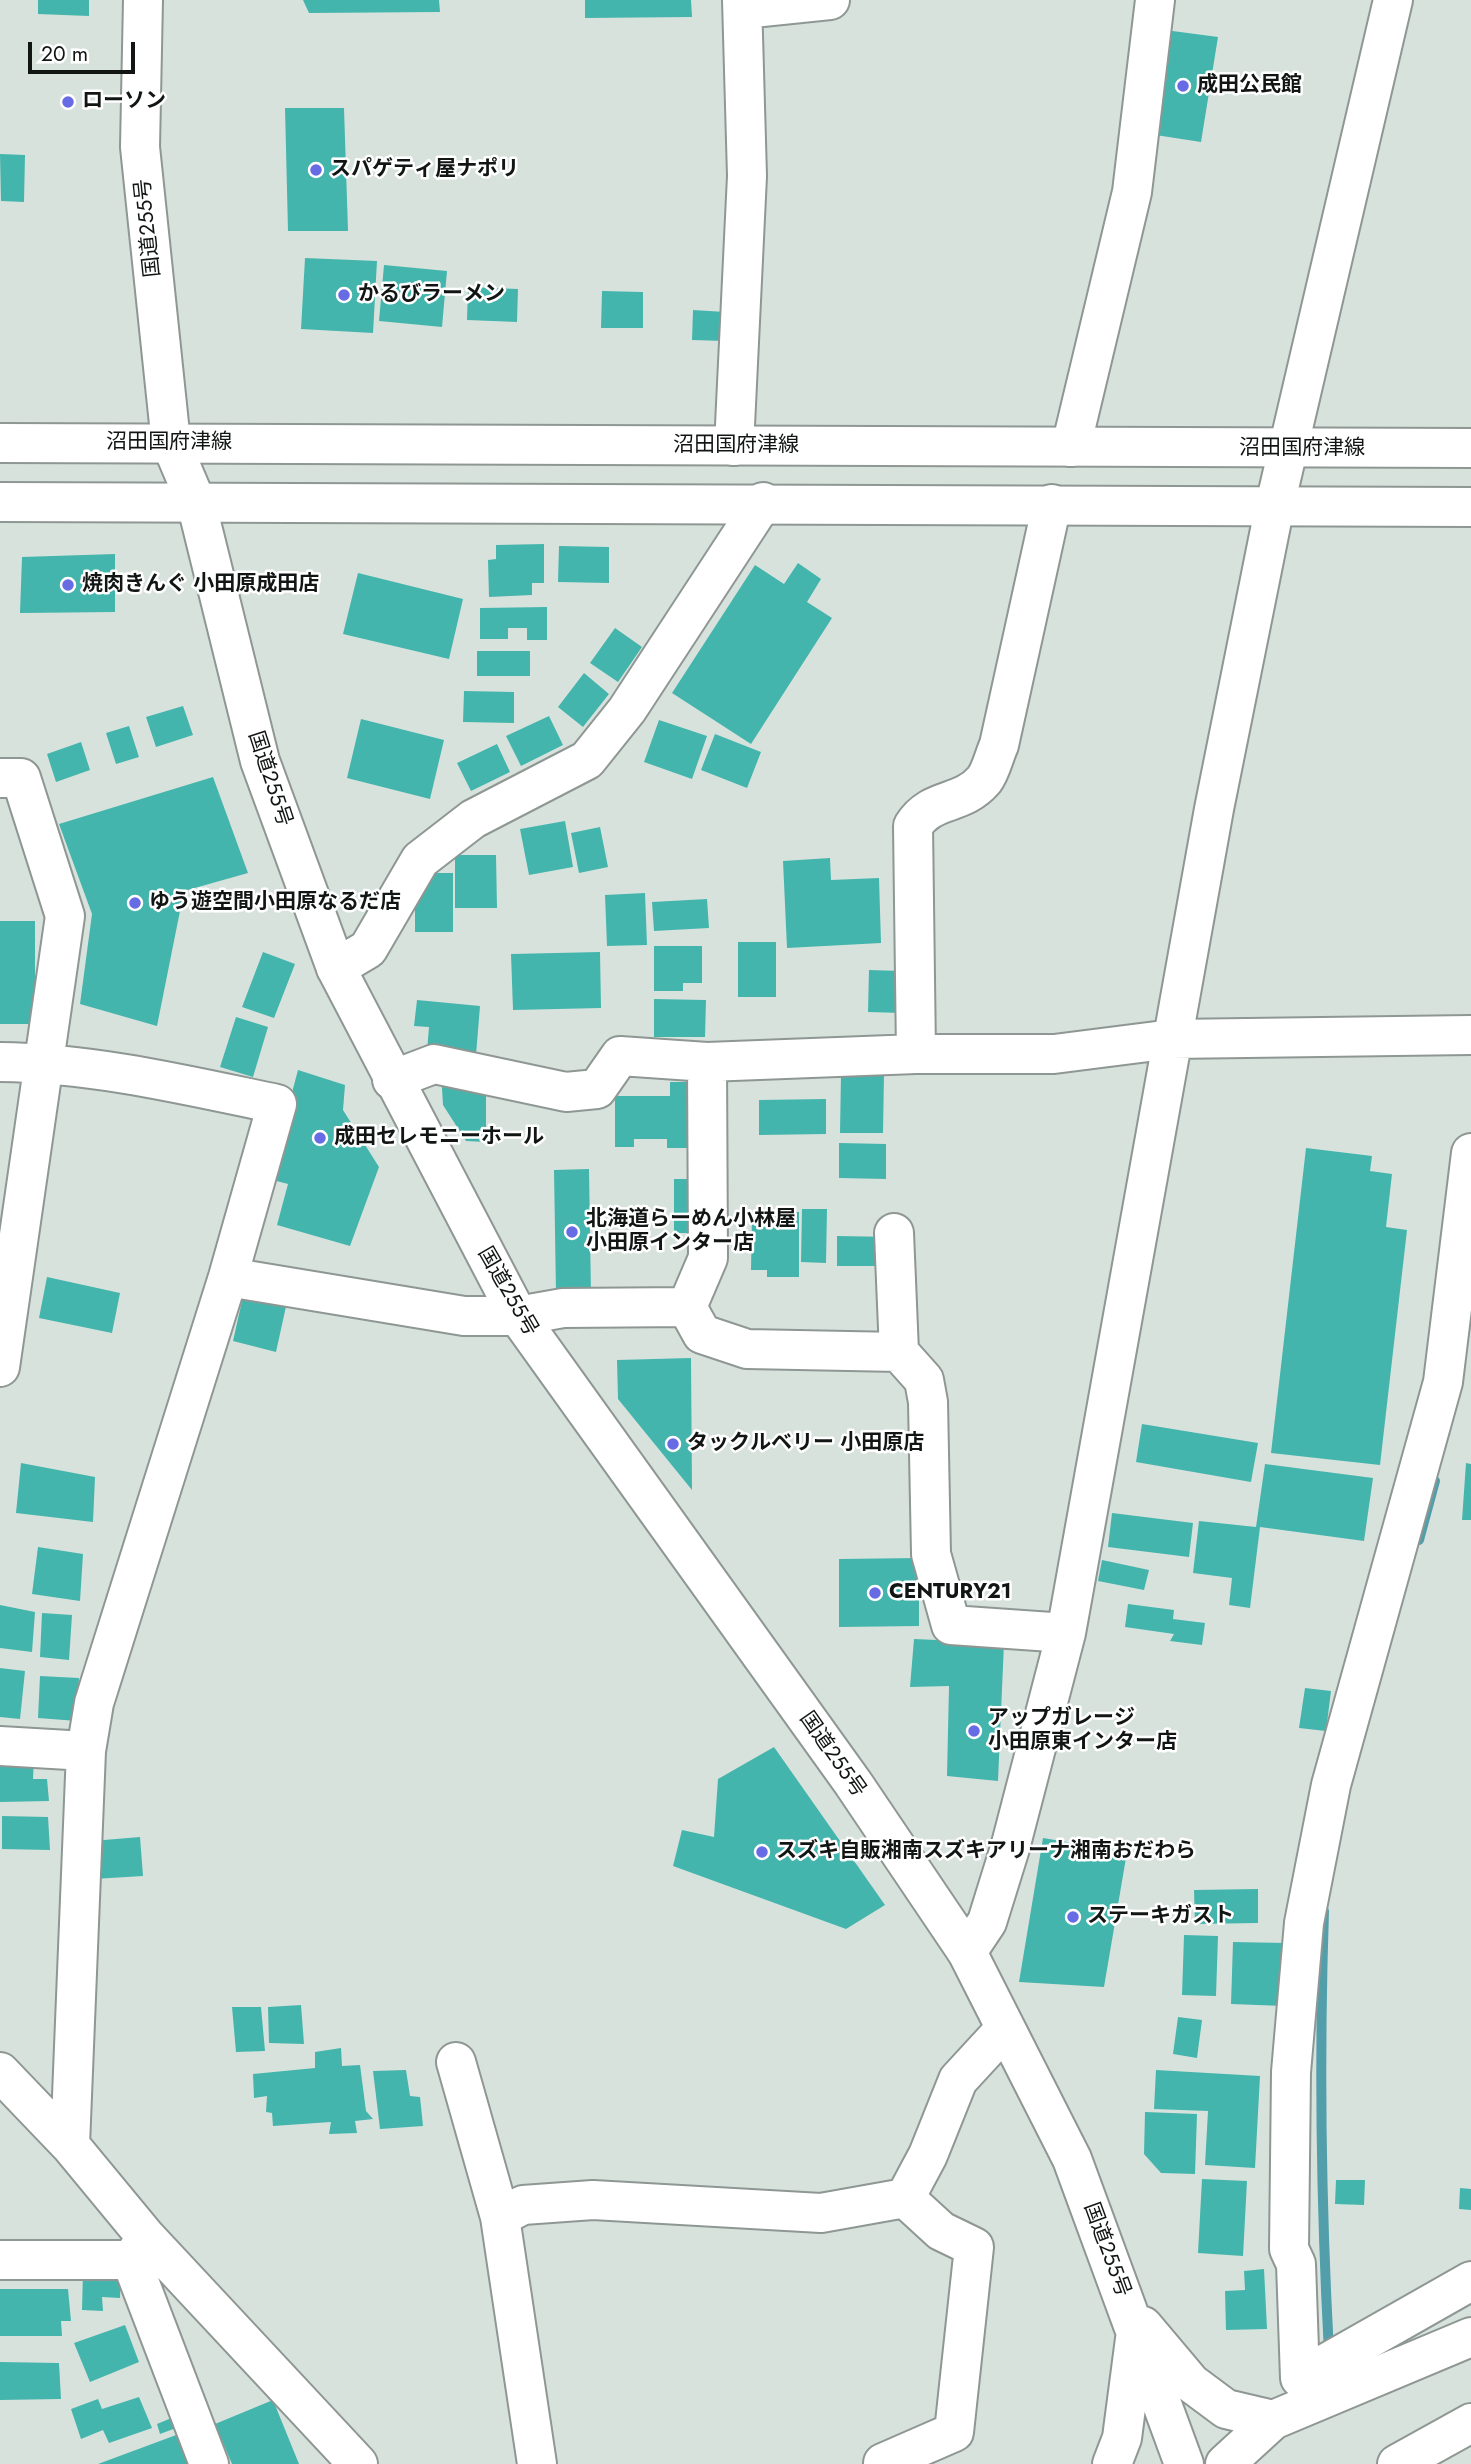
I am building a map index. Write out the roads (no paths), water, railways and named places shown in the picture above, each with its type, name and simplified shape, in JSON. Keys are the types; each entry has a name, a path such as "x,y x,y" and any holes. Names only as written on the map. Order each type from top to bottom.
{"main road":[{"name":"国道255号","path":"143,0 140,148 171,443 196,502 260,761 336,968 392,1080 518,1317 845,1772 967,1952 1072,2160 1184,2464"},
{"path":"734,446 747,176 743,4 830,0"},
{"path":"1071,447 1132,191 1155,0"},
{"path":"967,1952 987,1922 1010,1848 1066,1633 1172,1039 1275,505 1393,0"},
{"name":"沼田国府津線","path":"0,443 1471,448"},
{"path":"0,502 763,502 1471,507"},
{"path":"336,968 368,949 419,860 473,818 587,760 627,710 763,502"},
{"path":"916,1054 913,826 923,810 967,795 986,778 999,745 1052,504"},
{"path":"0,778 20,778 65,915 5,1299 0,1367"},
{"path":"392,1080 434,1064 566,1092 597,1089 621,1056 707,1062 916,1054 1054,1054 1172,1039 1471,1035"},
{"path":"0,1062 44,1062 188,1085 277,1104 228,1277 94,1703 86,1751 70,2145"},
{"path":"687,1307 708,1258 707,1062"},
{"path":"1471,1153 1443,1382 1331,1785 1304,1923 1291,2072 1289,2249 1296,2264 1300,2378 1471,2281"},
{"path":"894,1233 899,1352 924,1380 931,1554 951,1625 1066,1633"},
{"path":"228,1277 464,1316 518,1317 564,1308 687,1307"},
{"path":"687,1307 702,1334 747,1349 899,1352"},
{"path":"0,1746 86,1751"},
{"path":"905,2198 928,2155 958,2080 1005,2029"},
{"path":"456,2062 500,2217 537,2464"},
{"path":"0,2072 70,2145 139,2248 358,2464"},
{"path":"500,2217 523,2205 593,2200 821,2213 905,2198"},
{"path":"883,2463 954,2432 974,2248 942,2231 905,2198"},
{"path":"0,2260 139,2248"},
{"path":"139,2248 209,2464"},
{"path":"1131,2318 1191,2382 1226,2409 1273,2420"},
{"path":"1112,2464 1122,2438 1131,2318"},
{"path":"1224,2464 1273,2420 1471,2337"},
{"path":"1397,2464 1471,2423"}],"waterway":[{"path":"1419,1540 1435,1481"},
{"path":"1324,1911 1322,2132 1329,2352"}],"place":[{"name":"成田公民館","path":"1183,86"},
{"name":"ローソン","path":"68,102"},
{"name":"スパゲティ屋ナポリ","path":"316,170"},
{"name":"かるびラーメン","path":"344,295"},
{"name":"焼肉きんぐ 小田原成田店","path":"68,585"},
{"name":"ゆう遊空間小田原なるだ店","path":"135,903"},
{"name":"成田セレモニーホール","path":"320,1138"},
{"name":"北海道らーめん小林屋 小田原インター店","path":"572,1232"},
{"name":"タックルベリー 小田原店","path":"673,1444"},
{"name":"CENTURY21","path":"875,1593"},
{"name":"アップガレージ 小田原東インター店","path":"974,1731"},
{"name":"スズキ自販湘南スズキアリーナ湘南おだわら","path":"762,1852"},
{"name":"ステーキガスト","path":"1073,1917"}]}
